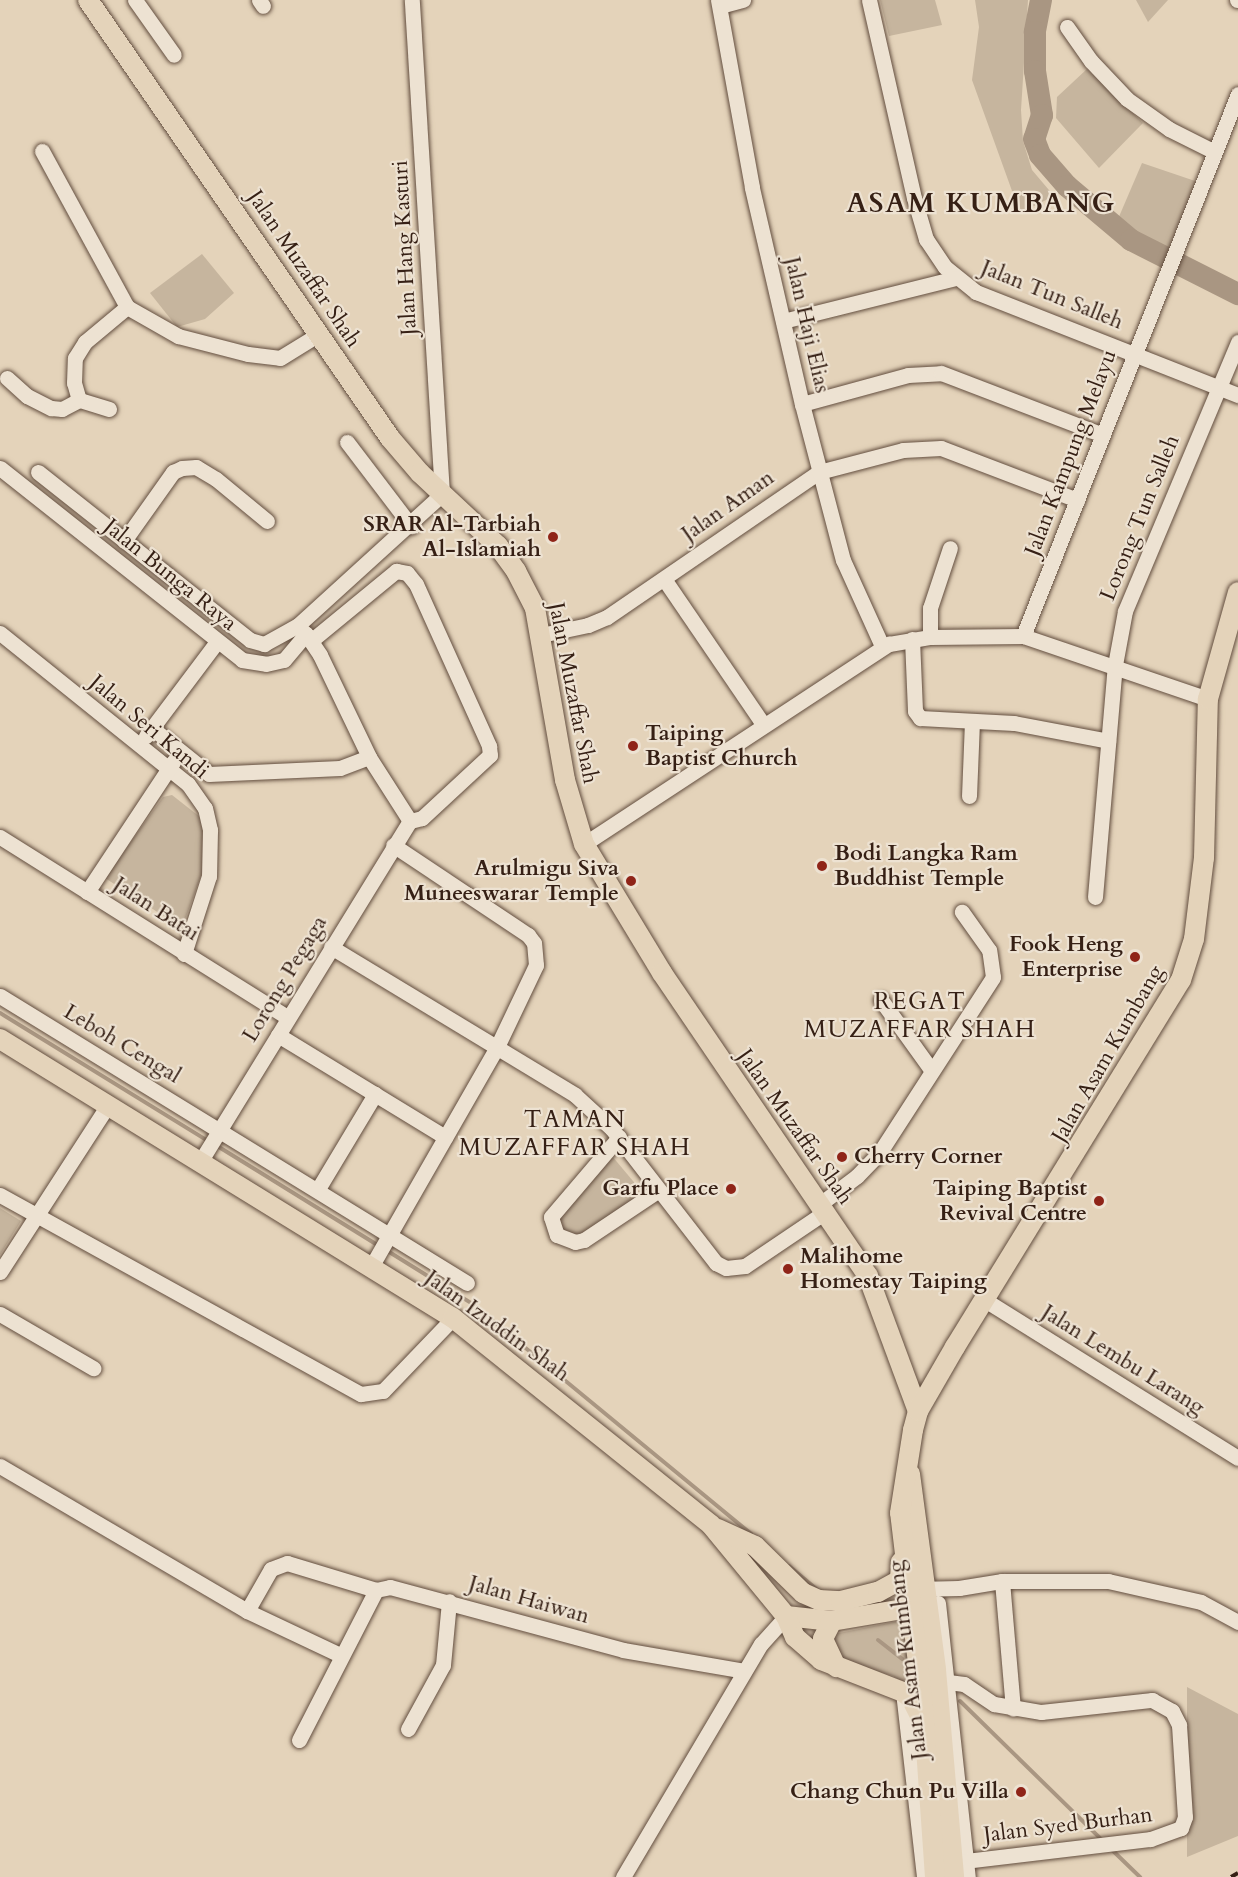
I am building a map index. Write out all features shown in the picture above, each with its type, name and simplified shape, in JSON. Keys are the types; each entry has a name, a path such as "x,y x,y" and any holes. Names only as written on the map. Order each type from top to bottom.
{"main road":[{"name":"Jalan Muzaffar Shah","path":"90,1 390,438 442,494 498,546 516,570 535,608 565,780 584,844 662,973 822,1208 879,1299 918,1411"},
{"name":"Jalan Asam Kumbang","path":"922,1598 904,1542 900,1513 918,1411 1181,980 1194,939 1204,858 1208,699 1238,592"},
{"name":"Jalan Izuddin Shah","path":"0,1039 108,1105 211,1145 381,1248 453,1318 711,1525 786,1616 802,1644 821,1660 903,1692"},
{"name":"Jalan Asam Kumbang","path":"908,1466 922,1598 934,1673 931,1705 924,1726 935,1877"},
{"path":"711,1525 755,1546 803,1593 832,1601 878,1592 900,1580 900,1548 904,1542"},
{"path":"786,1616 832,1621 922,1598"},
{"path":"832,1621 823,1639 836,1666"},
{"path":"903,1692 911,1698 924,1726"},
{"name":"Jalan Asam Kumbang","path":"931,1705 957,1862"}],"street":[{"path":"135,0 174,55"},
{"name":"Jalan Hang Kasturi","path":"412,0 442,494"},
{"path":"719,3 743,0"},
{"name":"Jalan Tun Salleh","path":"869,0 923,229 945,267 976,292 1238,395"},
{"name":"Jalan Haji Elias","path":"719,3 752,188 801,404 843,560 882,646"},
{"path":"1067,27 1091,62 1127,99 1169,129 1215,152"},
{"name":"Jalan Kampung Melayu","path":"1023,636 1238,94"},
{"path":"42,152 127,307 178,336 248,354 280,358 320,334"},
{"path":"783,321 956,278"},
{"path":"79,400 74,383 75,358 85,342 127,307"},
{"name":"Lorong Tun Salleh","path":"1095,897 1115,665 1135,582 1238,342"},
{"path":"801,404 908,375 941,374 1103,435"},
{"path":"7,378 27,396 51,408 62,409 79,400 109,409"},
{"path":"347,442 411,525"},
{"path":"819,472 915,448 933,447 1077,500"},
{"path":"124,541 173,472 182,468 196,467 216,479 267,521"},
{"name":"Jalan Bunga Raya","path":"0,468 216,643 242,660 266,664 291,655 305,634 442,494"},
{"name":"Jalan Bunga Raya","path":"38,472 250,640 264,644 305,634"},
{"name":"Jalan Aman","path":"541,635 588,626 664,579 819,472"},
{"path":"930,637 930,608 950,548"},
{"path":"396,571 407,573 416,584 489,746 490,755 422,818 410,821 369,757 305,634 396,571"},
{"path":"664,579 763,724"},
{"name":"Jalan Seri Kandi","path":"0,633 197,795 210,830 209,876 184,954"},
{"path":"584,844 882,646 912,639 1023,636 1115,665 1208,699"},
{"path":"912,639 915,711 920,718 932,721 1014,723 1108,741"},
{"path":"140,746 216,643"},
{"path":"969,796 972,722"},
{"path":"152,728 201,770 221,775 340,768 369,757"},
{"path":"87,892 181,751"},
{"name":"Lorong Pegaga","path":"211,1145 393,845 410,821"},
{"name":"Jalan Batai","path":"0,837 288,1018"},
{"path":"381,1248 496,1049 530,984 536,965 534,943 528,935 393,845"},
{"path":"331,947 575,1095 619,1137 696,1240 726,1268 745,1266 822,1208 880,1152 993,977 989,950 962,912"},
{"name":"Leboh Cengal","path":"0,996 211,1145 318,1189 381,1248 467,1283"},
{"path":"881,1000 932,1071"},
{"path":"278,1035 445,1137"},
{"path":"318,1189 375,1094"},
{"path":"0,1272 108,1105"},
{"path":"619,1137 551,1216 557,1235 575,1242 584,1240 658,1190"},
{"path":"0,1195 36,1218 361,1394 383,1391 453,1318"},
{"name":"Jalan Lembu Larang","path":"984,1300 1238,1458"},
{"path":"0,1314 93,1368"},
{"path":"0,1466 248,1611 340,1655"},
{"name":"Jalan Haiwan","path":"248,1611 271,1569 287,1563 376,1590 390,1587 450,1601 623,1650 744,1671"},
{"path":"968,1877 957,1862 934,1673 922,1598 959,1588 1002,1581 1071,1580 1141,1587 1201,1602 1238,1622"},
{"path":"1002,1581 1013,1709"},
{"path":"299,1740 340,1655 376,1590"},
{"path":"408,1728 443,1665 450,1601"},
{"path":"623,1877 744,1671 761,1644 786,1616"},
{"name":"Jalan Syed Burhan","path":"934,1673 964,1684 994,1704 1013,1709 1041,1712 1152,1700 1172,1711 1179,1725 1185,1817 1181,1828 1170,1834 1130,1841 957,1862"},
{"path":"903,1692 924,1877"}],"shaded area":[{"path":"880,0 935,0 942,25 889,36"},
{"path":"975,0 1028,0 1021,110 1023,141 1032,170 1054,196 1020,213 972,80 979,27"},
{"path":"1136,0 1168,0 1148,22"},
{"path":"1087,69 1143,123 1099,168 1056,118 1057,97"},
{"path":"1142,163 1198,182 1171,256 1137,237 1118,219"},
{"path":"202,254 234,293 205,319 177,327 150,293"},
{"path":"172,795 200,817 205,846 203,870 182,928 105,878 163,797"},
{"path":"612,1156 638,1187 637,1197 578,1239 557,1229 561,1206"},
{"path":"0,1208 21,1221 0,1255"},
{"path":"904,1620 911,1688 893,1676 837,1659 829,1635"},
{"path":"1187,1687 1238,1714 1238,1836 1187,1857"}],"waterway":[{"path":"1041,0 1035,32 1035,71 1042,115 1034,139 1040,155 1067,186 1131,240 1238,294"},
{"path":"0,1013 208,1141"},
{"path":"214,1144 379,1246"},
{"path":"386,1250 471,1303 751,1534"},
{"path":"789,1566 818,1590"},
{"path":"878,1640 902,1659"},
{"path":"960,1701 1103,1841"},
{"path":"1110,1848 1140,1877"}],"railway":[{"path":"1231,1877 1238,1873"}],"place":[{"name":"SRAR Al-Tarbiah Al-Islamiah","path":"553,537"},
{"name":"Taiping Baptist Church","path":"633,746"},
{"name":"Bodi Langka Ram Buddhist Temple","path":"822,866"},
{"name":"Arulmigu Siva Muneeswarar Temple","path":"631,881"},
{"name":"Fook Heng Enterprise","path":"1135,957"},
{"name":"Cherry Corner","path":"842,1157"},
{"name":"Garfu Place","path":"731,1189"},
{"name":"Taiping Baptist Revival Centre","path":"1099,1201"},
{"name":"Malihome Homestay Taiping","path":"788,1269"},
{"name":"Chang Chun Pu Villa","path":"1021,1792"}],"district":[{"name":"ASAM KUMBANG","path":"981,203"},
{"name":"REGAT MUZAFFAR SHAH","path":"920,1016"},
{"name":"TAMAN MUZAFFAR SHAH","path":"575,1134"}]}
